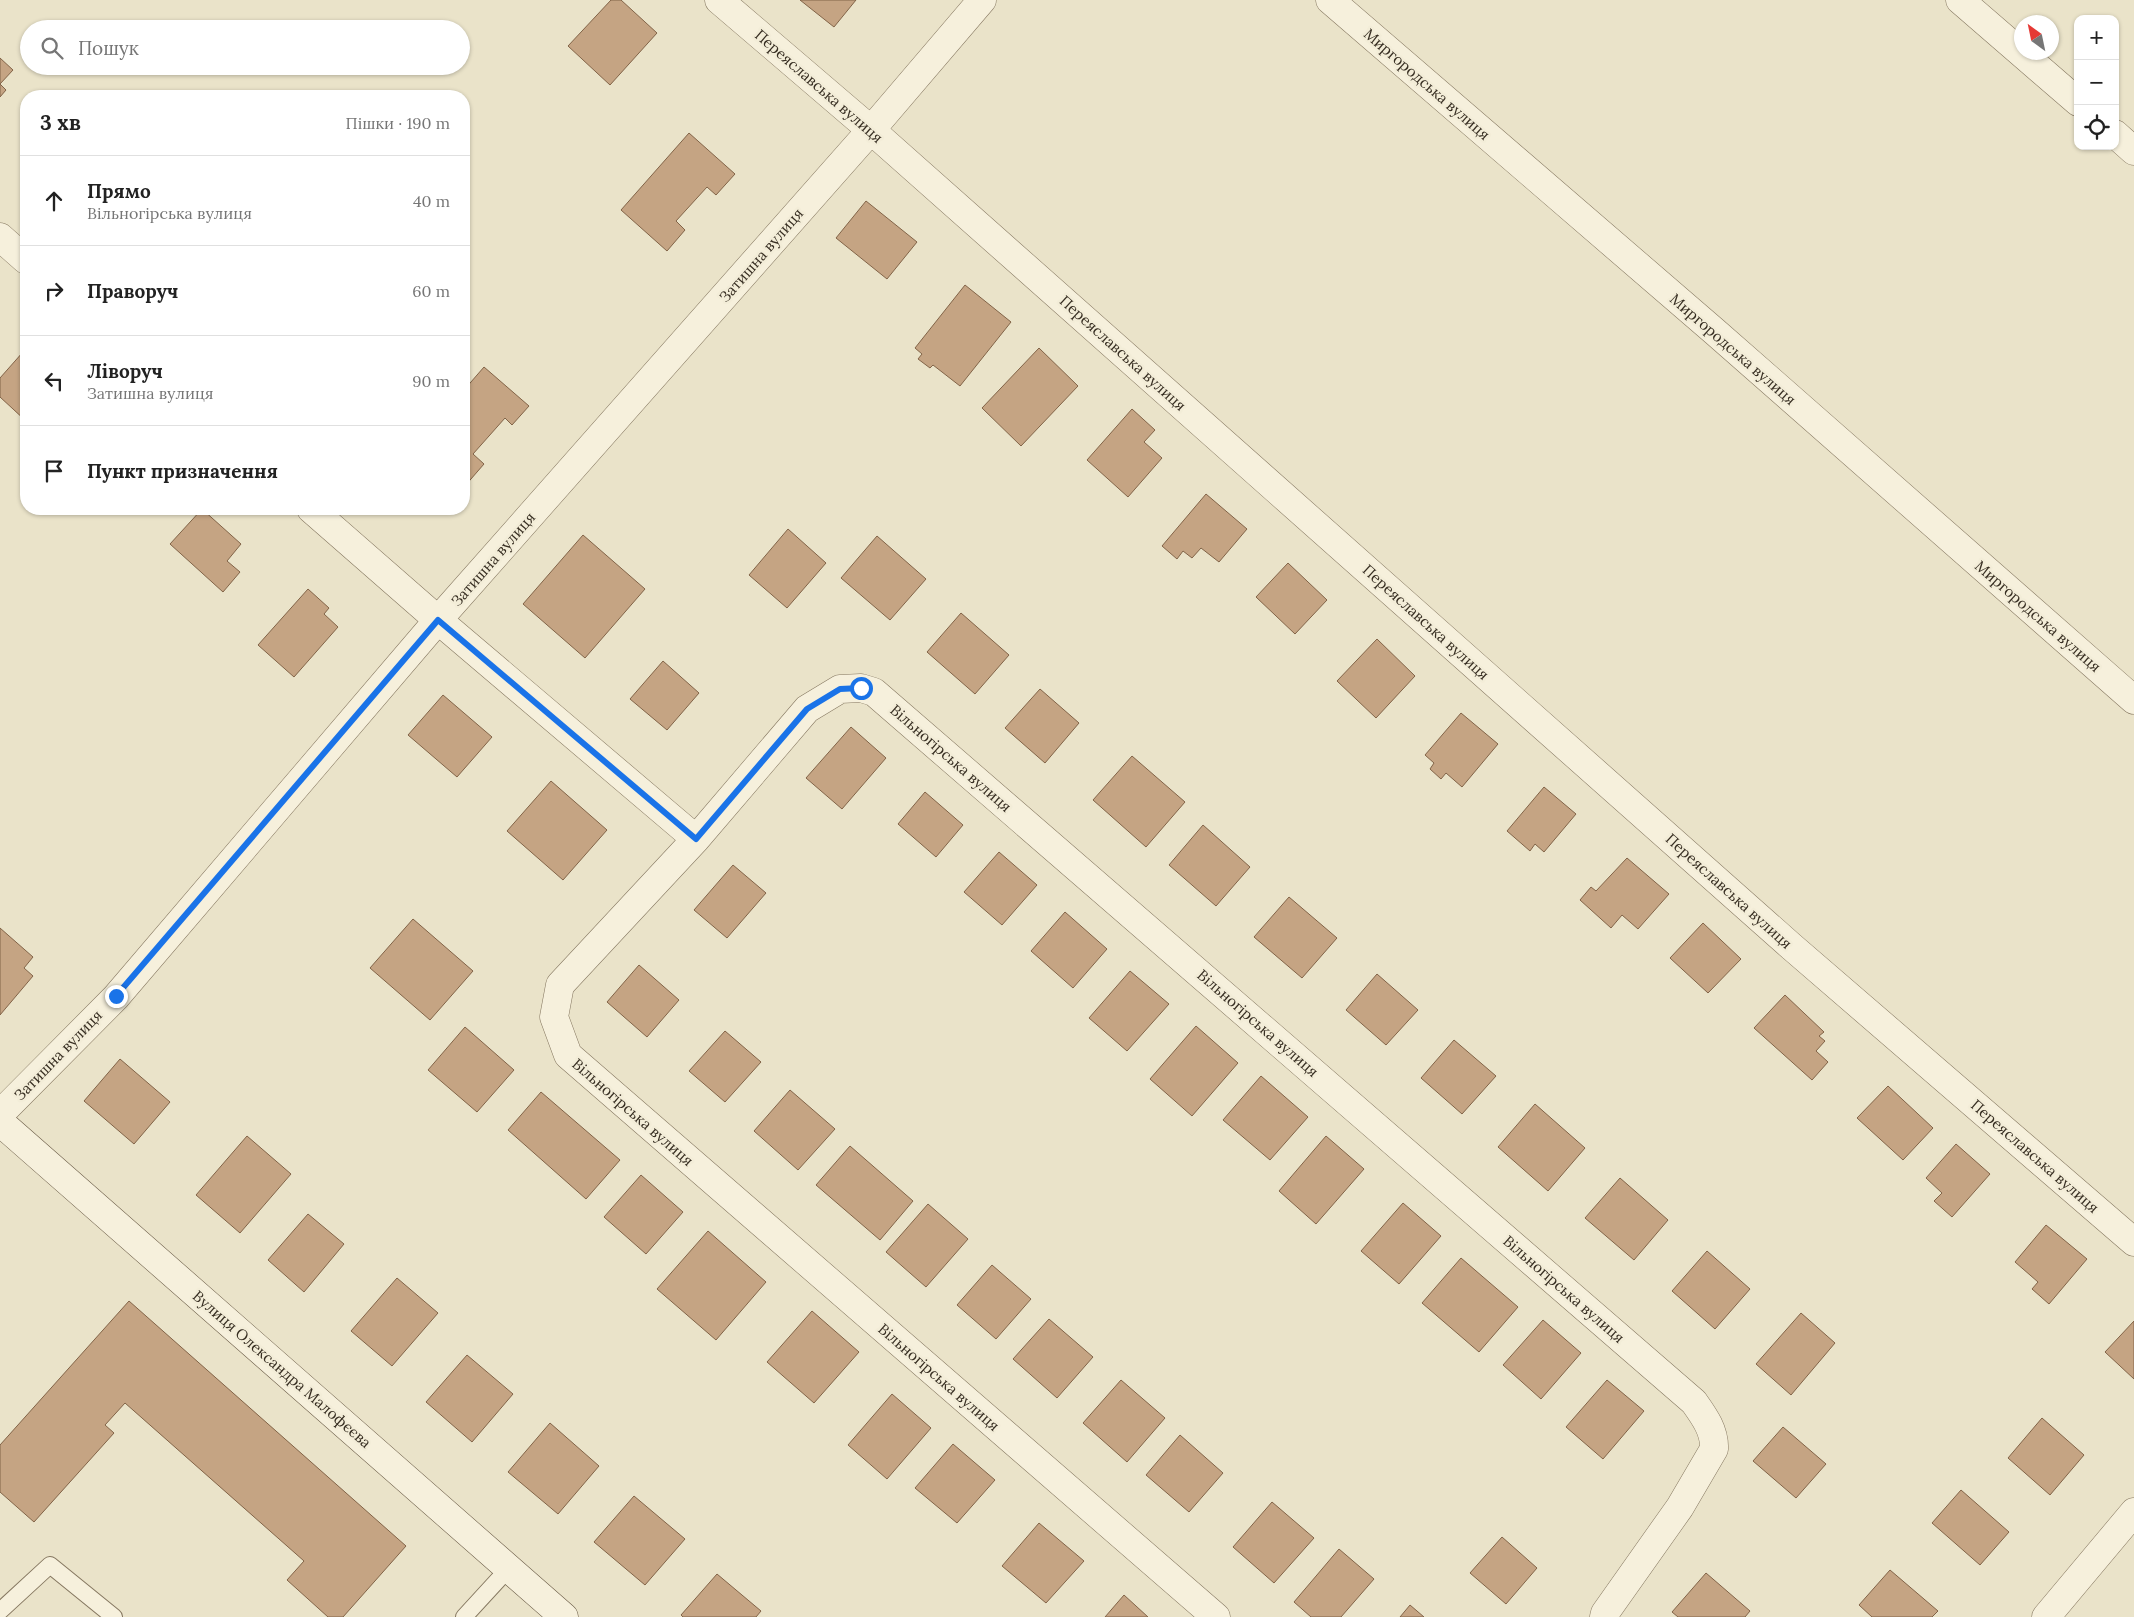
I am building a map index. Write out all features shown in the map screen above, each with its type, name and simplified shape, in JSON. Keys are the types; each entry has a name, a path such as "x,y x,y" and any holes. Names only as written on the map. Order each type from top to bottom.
{"street":[{"name":"Переяславська вулиця","path":"719,0 871,130 1792,947 2134,1242"},
{"name":"Затишна вулиця","path":"0,1114 116,996 438,620 871,130 982,0"},
{"name":"Миргородська вулиця","path":"1330,0 1714,331 2134,700"},
{"path":"1960,0 2074,99"},
{"path":"2119,138 2134,151"},
{"path":"0,237 20,255"},
{"path":"318,515 438,620 696,839"},
{"name":"Вільногірська вулиця","path":"1216,1617 568,1055 554,1017 560,985 696,839 807,709 840,689 861,688 874,692 1694,1402 1708,1421 1714,1441 1714,1449 1680,1507 1604,1617"},
{"name":"Вулиця Олександра Малофєєва","path":"0,1122 564,1617"},
{"path":"2046,1617 2134,1512"}],"lane":[{"path":"0,1610 50,1565 114,1617"},
{"path":"464,1617 508,1568"}],"building":[{"path":"611,0 621,0 657,33 610,85 568,46"},
{"path":"800,0 856,0 834,27"},
{"path":"0,58 13,70 0,84"},
{"path":"0,84 6,90 0,97"},
{"path":"689,133 735,174 716,195 707,187 676,221 685,230 667,251 621,210"},
{"path":"866,201 917,242 887,279 836,238"},
{"path":"965,285 1011,322 960,386 933,365 930,368 918,359 922,354 915,348"},
{"path":"1039,348 1078,386 1021,446 982,408"},
{"path":"20,355 20,415 0,397 0,378"},
{"path":"484,367 529,406 512,425 505,418 473,454 484,464 470,480 470,383"},
{"path":"1132,409 1155,430 1144,442 1162,458 1128,497 1087,460"},
{"path":"1206,494 1247,529 1219,562 1201,548 1192,558 1183,551 1177,559 1162,546"},
{"path":"197,515 209,515 241,544 227,561 240,572 223,592 170,544"},
{"path":"788,529 826,563 787,608 749,575"},
{"path":"583,535 645,589 585,658 523,604"},
{"path":"877,536 926,579 890,620 841,578"},
{"path":"1288,563 1327,600 1295,634 1256,597"},
{"path":"308,589 329,608 324,614 338,627 294,677 258,645"},
{"path":"961,613 1009,655 975,694 927,652"},
{"path":"1377,639 1415,676 1376,718 1337,681"},
{"path":"663,661 699,693 667,730 630,699"},
{"path":"1040,689 1079,723 1045,763 1005,728"},
{"path":"443,695 492,737 457,777 408,735"},
{"path":"1461,713 1498,744 1462,787 1446,773 1441,779 1430,769 1434,763 1425,755"},
{"path":"851,727 886,758 842,809 806,778"},
{"path":"1132,756 1185,802 1146,847 1093,800"},
{"path":"551,781 607,830 563,880 507,831"},
{"path":"1544,787 1576,814 1544,852 1535,844 1530,851 1507,831"},
{"path":"925,792 963,825 936,857 898,824"},
{"path":"1203,825 1250,867 1216,906 1169,865"},
{"path":"999,852 1037,885 1002,925 964,892"},
{"path":"1627,858 1669,894 1638,929 1622,915 1611,928 1580,900 1591,887 1596,891"},
{"path":"733,865 766,893 727,938 694,910"},
{"path":"1289,897 1337,938 1302,978 1254,937"},
{"path":"1065,912 1107,949 1073,988 1031,951"},
{"path":"413,919 473,971 430,1020 370,968"},
{"path":"1703,923 1741,959 1708,993 1670,958"},
{"path":"0,928 33,957 24,968 33,976 0,1015"},
{"path":"639,965 679,1000 647,1037 607,1002"},
{"path":"1130,971 1169,1004 1127,1051 1089,1018"},
{"path":"1377,974 1418,1010 1386,1045 1346,1010"},
{"path":"1785,995 1824,1032 1819,1036 1825,1041 1816,1051 1828,1062 1812,1080 1754,1028"},
{"path":"1196,1026 1238,1063 1192,1116 1150,1079"},
{"path":"465,1027 514,1070 477,1112 428,1070"},
{"path":"725,1031 761,1062 725,1102 689,1071"},
{"path":"1454,1040 1496,1076 1462,1114 1421,1078"},
{"path":"120,1059 170,1102 134,1144 84,1101"},
{"path":"1261,1076 1308,1117 1270,1160 1223,1120"},
{"path":"1888,1086 1933,1128 1903,1160 1857,1118"},
{"path":"790,1090 835,1129 798,1170 754,1131"},
{"path":"541,1092 620,1160 586,1199 508,1130"},
{"path":"1535,1104 1585,1148 1548,1191 1498,1147"},
{"path":"247,1136 291,1174 240,1233 196,1195"},
{"path":"1326,1136 1364,1169 1316,1224 1279,1191"},
{"path":"1956,1144 1990,1174 1952,1217 1934,1201 1942,1193 1926,1178"},
{"path":"850,1146 913,1201 880,1240 816,1185"},
{"path":"641,1175 683,1212 646,1254 604,1217"},
{"path":"1620,1178 1668,1220 1634,1260 1585,1218"},
{"path":"1403,1203 1441,1236 1399,1284 1361,1251"},
{"path":"928,1204 968,1239 926,1287 886,1252"},
{"path":"308,1214 344,1244 304,1292 268,1260"},
{"path":"2046,1225 2087,1259 2049,1304 2032,1289 2038,1282 2015,1262"},
{"path":"708,1231 766,1282 716,1340 657,1289"},
{"path":"1707,1251 1750,1289 1715,1329 1672,1291"},
{"path":"1461,1258 1518,1307 1479,1352 1422,1303"},
{"path":"992,1265 1031,1299 996,1339 957,1305"},
{"path":"397,1278 438,1313 392,1366 351,1331"},
{"path":"129,1301 406,1546 343,1617 328,1617 287,1580 304,1561 125,1403 105,1425 114,1433 34,1522 0,1492 0,1445"},
{"path":"812,1311 859,1352 814,1403 767,1362"},
{"path":"1801,1313 1835,1343 1791,1395 1756,1364"},
{"path":"1049,1319 1093,1357 1057,1398 1013,1359"},
{"path":"1543,1320 1581,1353 1541,1399 1503,1365"},
{"path":"2134,1321 2134,1379 2105,1352"},
{"path":"467,1355 513,1394 472,1442 426,1402"},
{"path":"1121,1380 1165,1418 1127,1462 1083,1423"},
{"path":"1607,1380 1644,1411 1603,1459 1566,1427"},
{"path":"892,1394 931,1428 887,1479 848,1445"},
{"path":"2042,1418 2084,1455 2050,1495 2008,1458"},
{"path":"550,1423 599,1466 558,1514 508,1472"},
{"path":"1783,1427 1826,1464 1796,1498 1753,1461"},
{"path":"1180,1435 1223,1473 1189,1512 1146,1475"},
{"path":"953,1444 995,1480 957,1523 915,1488"},
{"path":"1961,1490 2009,1532 1980,1565 1932,1523"},
{"path":"634,1496 685,1539 645,1585 594,1542"},
{"path":"1272,1502 1314,1538 1274,1583 1233,1547"},
{"path":"1039,1523 1084,1561 1046,1603 1002,1566"},
{"path":"1502,1537 1537,1568 1506,1604 1470,1573"},
{"path":"1339,1549 1374,1579 1341,1617 1311,1617 1294,1602"},
{"path":"1890,1570 1938,1611 1932,1617 1872,1617 1859,1605"},
{"path":"1706,1573 1750,1611 1745,1617 1678,1617 1672,1612"},
{"path":"717,1574 761,1611 756,1617 683,1617 681,1615"},
{"path":"1124,1595 1148,1617 1105,1617"},
{"path":"1410,1605 1424,1617 1400,1617"}],"route":[{"path":"116,996 438,620 696,839 807,709 840,689 861,688"}]}
